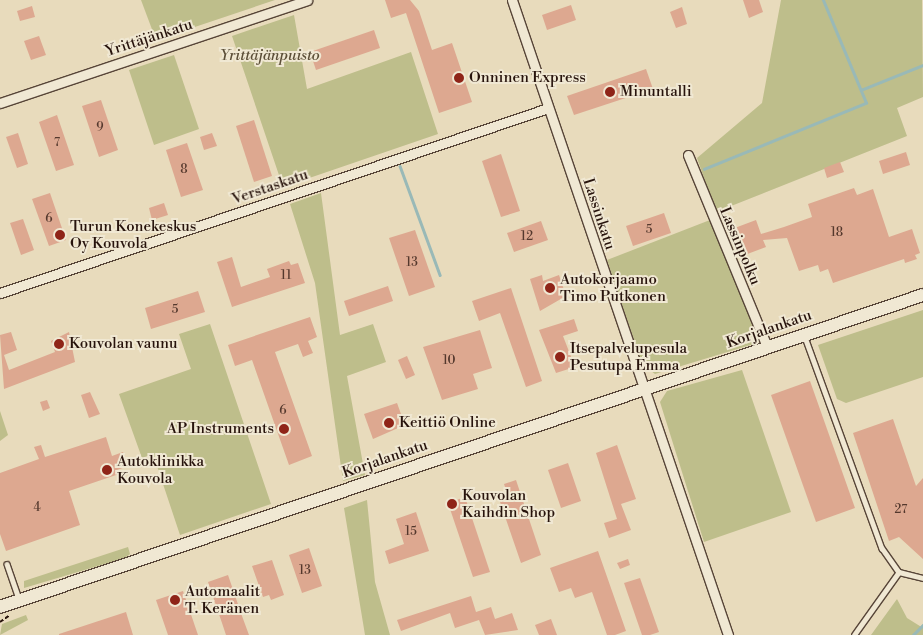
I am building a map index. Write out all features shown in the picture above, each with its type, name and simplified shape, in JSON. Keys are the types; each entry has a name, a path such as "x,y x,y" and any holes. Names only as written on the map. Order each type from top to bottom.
{"street":[{"name":"Yrittäjänkatu","path":"0,103 307,0"},
{"name":"Lassinkatu","path":"512,0 728,635"},
{"name":"Verstaskatu","path":"0,293 548,108"},
{"name":"Lassinpolku","path":"688,155 768,347"},
{"name":"Korjalankatu","path":"0,607 923,295"}],"lane":[{"path":"804,334 878,538 899,572 923,578"},
{"path":"7,564 19,600"},
{"path":"854,635 899,572"}],"green space":[{"path":"141,0 275,0 156,40"},
{"path":"781,0 922,0 923,97 897,108 907,136 716,212 697,158 762,103"},
{"name":"Yrittäjänpuisto","path":"294,15 307,89 411,52 438,134 283,187 232,36"},
{"path":"174,55 199,129 154,145 129,70"},
{"path":"321,193 340,335 373,324 386,362 347,376 365,475 343,481 315,283 290,204"},
{"path":"710,220 760,337 757,343 655,374 642,364 607,260"},
{"path":"923,310 923,377 846,403 837,399 818,345"},
{"path":"210,324 271,504 180,535 153,454 142,458 119,394 191,369 179,334"},
{"path":"742,370 791,512 704,542 660,402 667,391"},
{"path":"0,411 8,435 0,441"},
{"path":"367,500 375,582 390,635 365,635 344,508"},
{"path":"128,547 130,554 125,558 24,588 24,581"},
{"path":"897,599 907,618 923,628 923,635 871,635"},
{"path":"26,615 28,620 0,635 2,624"}],"building":[{"path":"385,0 410,0 419,11 432,50 452,43 472,102 439,113 406,13 391,18"},
{"path":"743,0 759,0 763,12 749,18"},
{"path":"571,5 576,20 547,30 542,15"},
{"path":"32,6 35,17 20,21 17,11"},
{"path":"682,7 687,24 676,28 670,12"},
{"path":"374,30 380,48 316,70 310,52"},
{"path":"39,36 46,55 31,60 24,41"},
{"name":"Minuntalli","path":"646,69 653,89 574,115 567,96"},
{"path":"101,100 118,150 99,157 82,106"},
{"path":"57,115 74,165 56,171 39,122"},
{"path":"254,120 272,176 254,182 236,126"},
{"path":"18,133 28,164 17,168 6,137"},
{"path":"212,133 217,146 204,150 200,137"},
{"path":"187,143 203,190 181,197 166,150"},
{"path":"906,152 910,165 883,174 879,161"},
{"path":"501,154 520,211 501,217 482,161"},
{"path":"840,162 844,172 827,178 824,168"},
{"path":"854,188 857,195 873,189 889,237 912,229 920,253 915,255 917,259 905,263 904,259 833,283 828,269 820,272 818,265 799,271 787,238 763,240 766,247 742,256 732,229 756,220 761,234 784,227 812,217 808,204"},
{"path":"50,193 66,240 49,246 32,199"},
{"path":"164,203 168,215 152,220 149,208"},
{"path":"664,213 671,233 633,246 626,226"},
{"path":"23,219 34,250 21,255 10,223"},
{"path":"541,221 548,240 514,252 507,233"},
{"path":"415,230 435,287 409,296 389,238"},
{"path":"232,257 241,287 270,277 267,269 289,261 291,265 298,263 305,283 232,307 217,262"},
{"path":"542,275 543,281 559,275 566,296 540,311 530,279"},
{"path":"388,286 393,301 349,316 344,301"},
{"path":"511,288 542,381 526,387 500,313 479,321 472,301"},
{"path":"198,291 205,312 151,329 145,308"},
{"path":"310,317 317,337 308,341 313,353 303,357 298,344 275,352 312,456 289,465 252,360 235,366 228,345"},
{"path":"574,319 578,331 563,336 575,367 556,373 539,330"},
{"path":"480,330 492,368 473,374 478,389 442,400 423,347"},
{"path":"11,332 17,350 4,355 9,370 55,352 51,341 69,332 75,362 4,389 0,335"},
{"path":"407,356 415,375 406,379 398,360"},
{"path":"810,381 855,508 816,522 771,395"},
{"path":"90,392 100,414 89,418 81,395"},
{"path":"47,400 50,408 43,411 40,402"},
{"path":"397,403 405,425 373,439 364,414"},
{"path":"893,419 916,486 923,478 923,559 899,537 889,541 853,433"},
{"path":"106,437 112,456 123,452 128,466 117,470 119,474 69,491 80,525 6,551 0,534 0,473 39,459 34,447 41,445 45,457"},
{"path":"617,445 636,499 621,504 631,530 609,538 604,523 617,519 596,453"},
{"path":"568,463 581,501 561,508 548,470"},
{"path":"516,480 541,555 521,563 499,499 508,496 504,484"},
{"path":"465,497 490,572 473,577 448,503"},
{"path":"416,512 429,551 389,564 385,551 404,544 396,519"},
{"path":"309,548 322,586 302,593 289,555"},
{"path":"598,551 626,631 615,635 607,635 592,592 575,598 571,588 559,592 550,568"},
{"path":"628,559 630,565 620,569 617,563"},
{"path":"272,560 284,595 271,600 269,595 263,597 252,566"},
{"path":"228,575 249,635 226,635 208,582"},
{"path":"640,578 659,632 650,635 642,635 624,583"},
{"path":"183,591 198,635 168,635 156,600"},
{"path":"471,596 476,612 491,607 495,619 512,613 518,630 485,635 479,620 455,628 450,613 401,631 397,620"},
{"path":"126,612 133,635 59,635 59,634"},
{"path":"551,619 557,635 539,635 535,625"}],"waterway":[{"path":"704,169 866,103 823,0"},
{"path":"861,90 923,65"},
{"path":"400,166 440,275"},
{"path":"913,635 923,625"}],"place":[{"name":"Onninen Express","path":"459,78"},
{"name":"Minuntalli","path":"610,92"},
{"name":"Turun Konekeskus Oy Kouvola","path":"60,235"},
{"name":"Autokorjaamo Timo Putkonen","path":"550,288"},
{"name":"Kouvolan vaunu","path":"59,344"},
{"name":"Itsepalvelupesula Pesutupa Emma","path":"560,357"},
{"name":"Keittiö Online","path":"389,423"},
{"name":"AP Instruments","path":"284,429"},
{"name":"Autoklinikka Kouvola","path":"107,470"},
{"name":"Kouvolan Kaihdin Shop","path":"452,504"},
{"name":"Automaalit T. Keränen","path":"175,600"}]}
